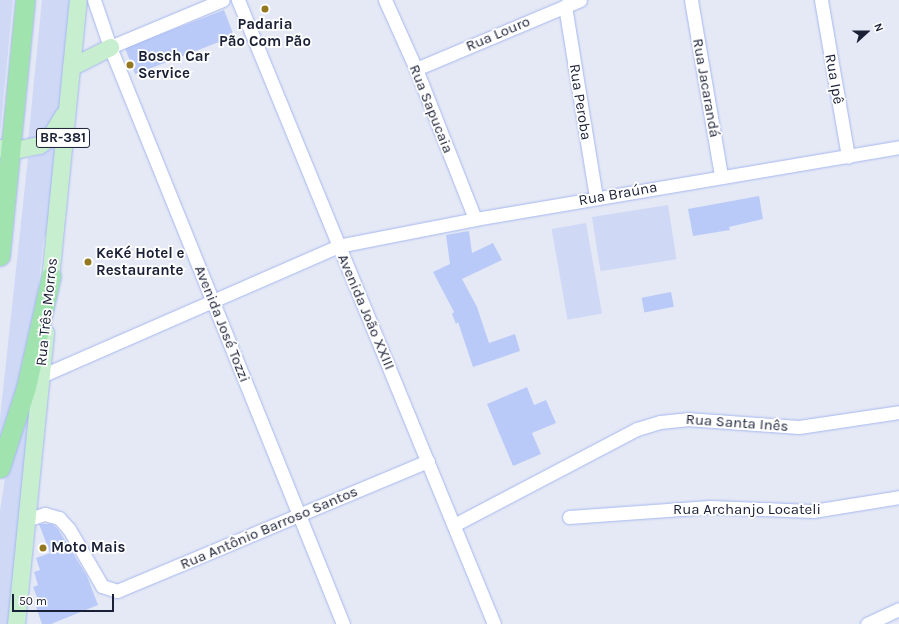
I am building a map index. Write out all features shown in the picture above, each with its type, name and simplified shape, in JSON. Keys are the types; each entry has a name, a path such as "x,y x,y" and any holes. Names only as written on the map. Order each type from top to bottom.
{"highway":[{"path":"0,256 5,150 25,0"},
{"path":"0,468 26,387 51,276"}],"main road":[{"name":"Rua Três Morros","path":"16,624 51,276 66,108 78,0"},
{"path":"71,67 110,47"},
{"path":"5,150 35,147 50,137 66,108"}],"street":[{"name":"Avenida José Tozzi","path":"94,0 110,47 343,624"},
{"path":"110,47 222,0"},
{"name":"Avenida João XXIII","path":"238,0 494,624"},
{"name":"Rua Sapucaia","path":"385,0 416,69 475,219"},
{"name":"Rua Louro","path":"416,69 580,0"},
{"name":"Rua Jacarandá","path":"691,0 721,176"},
{"name":"Rua Ipê","path":"821,0 848,157"},
{"name":"Rua Peroba","path":"564,6 596,198"},
{"name":"Rua Braúna","path":"41,376 214,302 338,246 475,219 721,176 848,157 899,147"},
{"name":"Rua Santa Inês","path":"454,525 637,429 660,422 687,419 799,427 899,412"},
{"name":"Rua Antônio Barroso Santos","path":"26,520 45,514 59,518 69,529 96,577 109,590 128,587 428,461"},
{"name":"Rua Archanjo Locateli","path":"570,517 710,507 813,511 899,497"},
{"path":"867,624 899,609"}],"shaded area":[{"path":"0,0 13,0 0,134"},
{"path":"42,0 73,0 63,108 50,131 28,142"},
{"path":"59,143 49,224 43,243 35,322 0,451 0,418 28,158 43,154"},
{"path":"668,205 677,259 601,271 592,217"},
{"path":"586,223 602,314 568,320 552,229"},
{"path":"37,373 12,624 0,624 0,511 7,465"}],"building":[{"path":"224,10 234,36 135,74 125,48"},
{"path":"759,196 763,219 729,227 730,230 693,236 688,209"},
{"path":"469,231 472,253 493,243 502,260 462,279 477,307 489,343 515,334 520,351 473,367 458,322 456,324 452,314 454,312 433,272 450,264 446,235"},
{"path":"671,292 674,307 644,312 642,298"},
{"path":"527,387 534,405 546,400 556,423 532,433 541,454 513,466 487,404"},
{"path":"39,524 52,524 58,529 87,576 98,605 51,624 42,624 36,607 40,605 33,587 38,585 34,572 40,570 36,558 50,553"}],"place":[{"name":"Padaria Pão Com Pão","path":"265,9"},
{"name":"Bosch Car Service","path":"130,65"},
{"name":"KeKé Hotel e Restaurante","path":"88,262"},
{"name":"Moto Mais","path":"43,548"}]}
